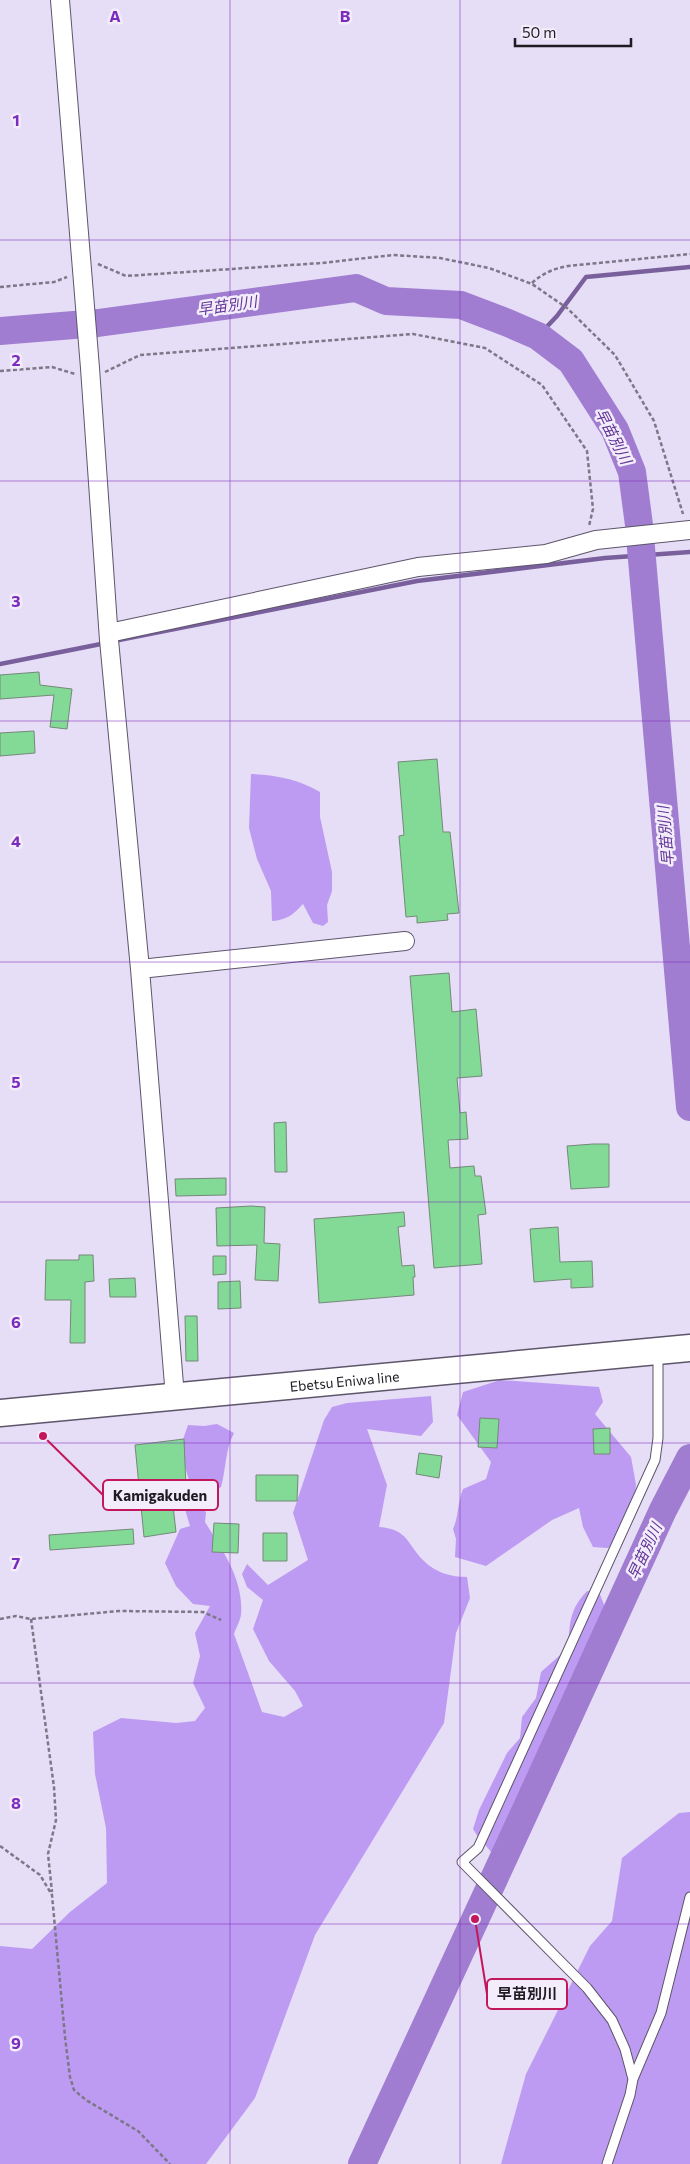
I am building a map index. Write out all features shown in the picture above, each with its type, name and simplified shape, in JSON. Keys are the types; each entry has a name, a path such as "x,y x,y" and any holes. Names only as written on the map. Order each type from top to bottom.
{"main road":[{"name":"Ebetsu Eniwa line","path":"0,1413 673,1350"}],"street":[{"path":"60,0 109,640 140,970 175,1397"},
{"path":"109,640 418,567 546,554 591,542 686,530"},
{"path":"140,970 405,941"}],"lane":[{"path":"633,2079 625,2049 612,2020 587,1988 462,1862 478,1848 655,1460 673,1350"},
{"path":"607,2164 630,2094 633,2079 661,2013 690,1898"}],"path":[{"path":"532,284 540,275 555,268 690,254"},
{"path":"0,287 54,282 82,268 126,276 322,263 393,255 448,260 489,268 532,284 560,303 615,355 654,421 686,530"},
{"path":"0,371 52,367 90,373 140,355 413,334 485,348 542,385 587,451 593,509 591,542"},
{"path":"0,1619 16,1616 31,1619 119,1611 202,1612 221,1620"},
{"path":"31,1619 54,1787 56,1820 48,1854 70,2077 74,2090 86,2100 138,2131 170,2164"},
{"path":"0,1846 40,1875 52,1895"}],"shaded area":[{"path":"251,774 270,775 287,779 304,784 320,792 320,817 332,872 332,891 327,905 328,922 323,926 313,923 303,904 290,916 272,921 271,891 257,859 249,828"},
{"path":"500,1380 599,1387 603,1402 595,1414 631,1457 636,1485 632,1521 622,1545 607,1548 593,1547 583,1527 579,1508 552,1520 486,1566 455,1557 456,1539 453,1529 463,1489 486,1479 491,1462 457,1415 463,1392"},
{"path":"431,1396 433,1422 421,1436 367,1429 387,1485 379,1527 389,1528 402,1534 418,1555 434,1569 450,1575 467,1577 470,1598 456,1633 444,1723 315,1935 255,2098 206,2164 0,2164 0,1946 32,1949 70,1912 107,1883 106,1828 95,1774 93,1732 121,1718 176,1723 195,1721 205,1708 193,1683 200,1656 195,1633 210,1606 193,1604 176,1586 165,1563 180,1529 190,1526 184,1506 191,1488 180,1448 188,1425 204,1426 217,1424 234,1433 227,1453 221,1487 200,1500 206,1513 205,1522 219,1544 236,1578 241,1602 241,1615 234,1634 262,1712 284,1717 303,1706 295,1691 269,1661 253,1629 263,1600 247,1587 242,1574 247,1564 268,1585 308,1560 293,1513 324,1420 332,1407 347,1403"},
{"path":"587,1591 599,1592 615,1633 567,1738 506,1860 497,1865 489,1849 473,1829 479,1810 507,1753 520,1738 522,1717 536,1698 541,1672 568,1648 570,1624 574,1611"},
{"path":"690,1812 690,2164 501,2164 526,2074 590,1946 612,1921 622,1858 679,1813"}],"building":[{"path":"39,672 40,685 72,689 67,729 50,727 54,695 0,699 0,675"},
{"path":"34,731 35,753 0,756 0,733"},
{"path":"437,759 443,832 450,832 459,913 447,914 448,920 417,923 417,916 406,917 399,836 404,835 398,762"},
{"path":"449,973 452,1012 476,1009 482,1076 457,1078 460,1113 466,1112 468,1139 448,1140 450,1168 474,1166 475,1176 481,1176 486,1214 478,1215 482,1264 434,1268 410,976"},
{"path":"286,1122 287,1172 275,1172 274,1123"},
{"path":"609,1144 609,1187 571,1189 567,1146"},
{"path":"226,1178 226,1195 176,1196 175,1179"},
{"path":"265,1207 264,1243 280,1244 278,1281 255,1280 257,1245 217,1246 216,1208"},
{"path":"404,1212 405,1226 398,1227 402,1266 414,1265 414,1295 319,1303 314,1219"},
{"path":"558,1227 560,1262 592,1261 593,1287 571,1288 571,1279 534,1282 530,1229"},
{"path":"79,1255 93,1255 94,1281 85,1282 85,1343 70,1343 71,1300 45,1300 46,1260 79,1260"},
{"path":"213,1256 226,1256 226,1274 213,1275"},
{"path":"135,1278 136,1297 110,1297 109,1279"},
{"path":"240,1281 241,1308 218,1309 218,1282"},
{"path":"185,1316 197,1316 198,1361 186,1361"},
{"path":"480,1418 499,1419 497,1448 478,1447"},
{"path":"610,1428 610,1454 594,1454 593,1429"},
{"path":"184,1439 186,1488 171,1488 176,1532 144,1537 135,1445"},
{"path":"419,1453 442,1456 439,1478 416,1474"},
{"path":"256,1475 298,1475 297,1501 256,1501"},
{"path":"214,1523 239,1524 238,1553 212,1552"},
{"path":"133,1529 134,1544 50,1550 49,1535"},
{"path":"263,1533 287,1533 287,1561 263,1561"}],"waterway":[{"path":"538,336 557,316 586,277 690,267"},
{"name":"早苗別川","path":"0,331 98,323 356,288 386,301 461,305 538,336 571,361 615,430 632,472 639,525 690,1107"},
{"path":"114,641 417,581 605,558 690,552"},
{"path":"0,664 106,643"},
{"name":"早苗別川","path":"362,2164 663,1510 690,1458"}],"place":[{"name":"Kamigakuden","path":"43,1436"},
{"name":"早苗別川","path":"475,1919"}]}
